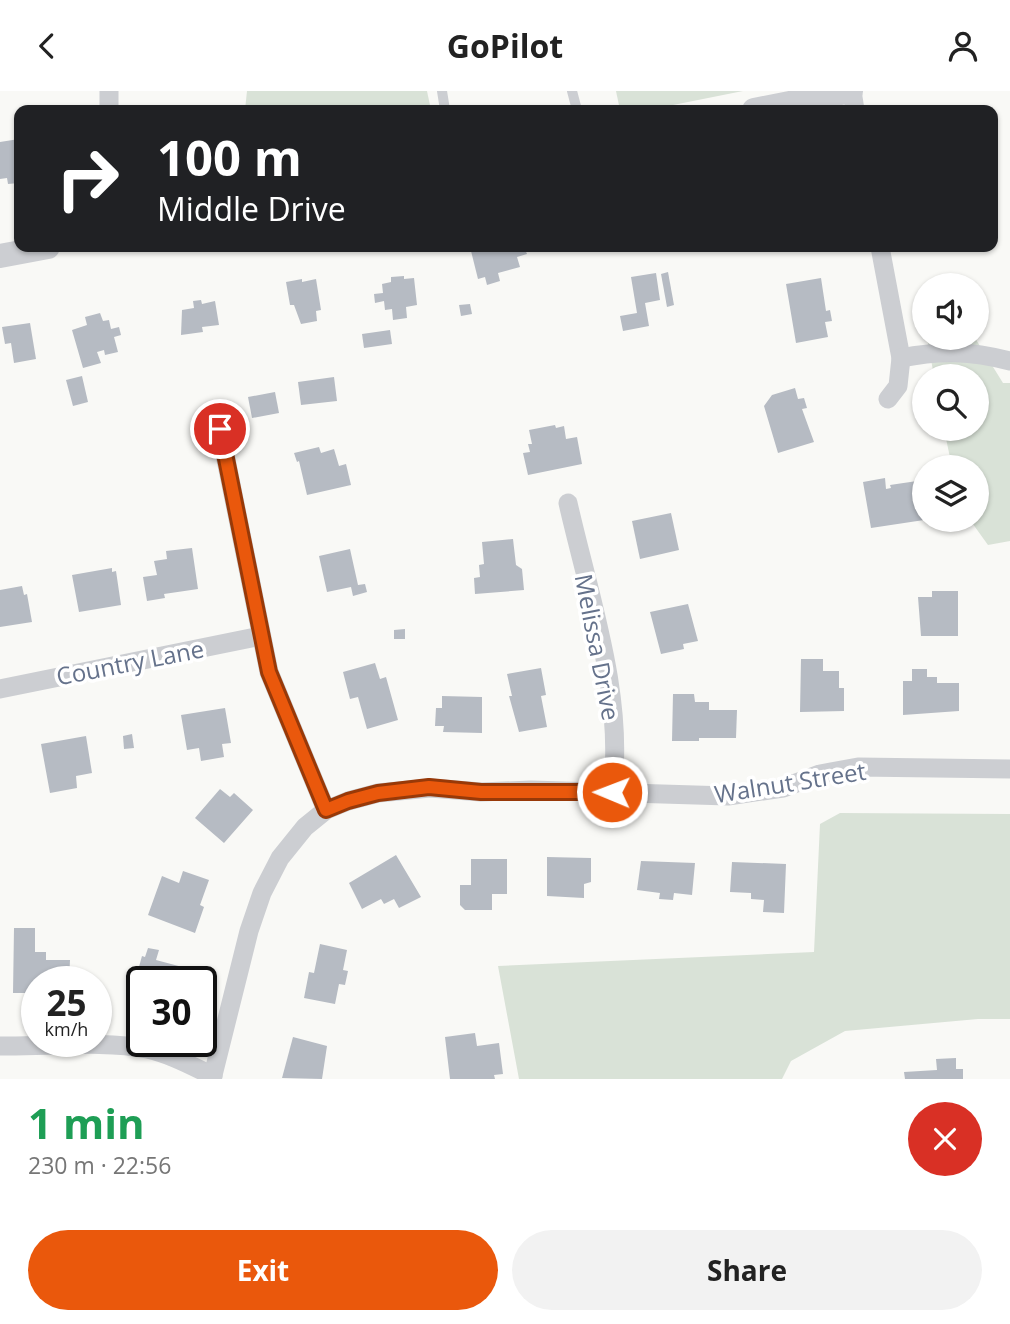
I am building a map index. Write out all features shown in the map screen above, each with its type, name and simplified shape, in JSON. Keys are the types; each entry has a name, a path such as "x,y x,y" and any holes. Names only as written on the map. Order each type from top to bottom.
{"street":[{"path":"780,105 851,91"},
{"path":"0,256 21,252"},
{"path":"881,252 901,358 898,386 888,399"},
{"path":"901,358 965,351 1010,361"},
{"path":"220,429 269,672 326,810"},
{"name":"Melissa Drive","path":"568,503 612,695 617,761 612,792"},
{"name":"Country Lane","path":"0,689 261,636"},
{"name":"Walnut Street","path":"213,1077 249,931 262,893 280,858 305,828 326,810 348,801 378,793 429,787 481,792 612,792 728,796 783,788 820,774 858,767 1010,769"},
{"path":"0,1046 147,1049 185,1062 213,1077"}],"shaded area":[{"path":"247,91 427,91 430,105 246,105"},
{"path":"616,91 743,91 673,105 619,105"},
{"path":"929,350 982,350 1003,383 1010,383 1010,541 988,545 979,532 989,532 989,455 949,455 947,441 989,441 989,364 932,364"},
{"path":"840,813 1010,814 1010,1019 978,1019 845,1031 791,1061 782,1079 519,1079 498,966 814,952 820,824"}],"building":[{"path":"14,140 14,183 8,184 7,178 0,179 0,142"},
{"path":"471,252 526,252 527,254 517,257 520,267 498,273 500,281 487,285 485,277 478,279"},
{"path":"668,272 674,305 667,307 661,274"},
{"path":"656,273 660,300 645,303 649,326 623,331 620,316 637,313 631,277"},
{"path":"404,276 404,279 414,278 417,305 406,307 407,318 393,320 392,309 385,310 384,301 375,303 374,294 383,293 382,284 391,282 391,277"},
{"path":"821,278 826,311 830,310 832,321 825,322 828,337 796,343 786,284"},
{"path":"302,279 302,282 316,279 321,310 316,311 317,321 301,324 294,305 290,305 286,282"},
{"path":"201,300 202,304 215,301 219,325 202,327 203,332 181,335 182,310 194,308 193,301"},
{"path":"470,304 472,314 461,316 459,305"},
{"path":"100,313 103,321 109,320 111,329 119,327 121,335 114,337 118,352 105,355 104,350 97,352 101,363 83,368 72,330 87,325 85,317"},
{"path":"30,323 36,359 14,363 11,343 5,344 2,327"},
{"path":"390,330 392,344 364,348 362,334"},
{"path":"82,376 88,402 73,406 66,380"},
{"path":"334,377 337,401 301,405 298,382"},
{"path":"795,388 798,399 804,398 807,408 802,409 814,442 778,453 764,406 772,395"},
{"path":"275,392 279,413 252,418 248,397"},
{"path":"555,425 556,428 564,426 566,439 577,437 582,464 528,475 523,453 530,452 528,444 532,444 529,430"},
{"path":"319,447 321,453 334,449 339,466 346,464 351,485 307,495 299,461 297,462 294,453"},
{"path":"885,478 886,489 891,488 890,485 912,482 912,522 871,528 863,482"},
{"path":"671,513 679,550 640,559 632,521"},
{"path":"513,539 516,565 522,569 524,590 475,594 474,578 480,577 479,565 484,564 482,542"},
{"path":"192,548 198,589 164,594 165,598 147,601 143,577 157,575 154,561 167,559 166,551"},
{"path":"350,549 358,585 365,584 367,592 353,596 351,587 327,592 319,556"},
{"path":"112,568 112,572 116,571 121,605 79,612 72,575"},
{"path":"22,586 24,595 27,594 32,622 0,627 0,590"},
{"path":"932,591 958,591 958,636 921,636 918,597 932,597"},
{"path":"688,604 698,641 683,644 684,649 661,654 650,612"},
{"path":"405,629 405,639 394,639 394,630"},
{"path":"801,659 823,659 823,671 839,671 839,688 844,688 844,711 800,712"},
{"path":"375,663 380,679 386,677 398,720 367,729 358,697 350,699 343,672"},
{"path":"541,668 546,695 541,696 547,727 519,732 509,696 512,696 507,674"},
{"path":"912,669 927,669 927,677 937,677 937,683 959,683 959,711 903,715 903,681 912,681"},
{"path":"673,694 694,694 695,702 709,702 709,710 737,710 736,738 672,741"},
{"path":"442,696 482,697 482,733 443,732 444,726 435,726 436,708 442,708"},
{"path":"225,708 231,743 222,744 224,757 201,761 199,748 187,750 181,715"},
{"path":"132,734 134,748 124,749 123,736"},
{"path":"86,736 92,773 76,776 77,788 50,793 41,744"},
{"path":"220,789 230,797 234,793 253,810 224,843 195,818"},
{"path":"396,855 421,897 399,908 394,899 384,904 381,899 362,909 349,883"},
{"path":"547,857 591,858 591,882 584,884 584,898 547,896"},
{"path":"471,859 507,859 507,894 492,894 492,910 465,910 460,905 460,885 471,885"},
{"path":"641,861 695,863 692,895 674,893 673,900 659,899 660,893 637,890"},
{"path":"732,862 786,864 784,913 763,912 764,900 751,899 751,893 730,892"},
{"path":"183,871 209,880 200,905 204,907 195,933 148,915 162,876 179,883"},
{"path":"14,928 35,928 35,952 46,952 46,960 70,960 70,966 21,966 21,993 13,993"},
{"path":"320,944 347,950 343,970 348,971 345,985 339,984 335,1004 304,998 309,972 314,973"},
{"path":"148,948 159,950 156,960 178,966 139,966 142,956 145,957"},
{"path":"475,1033 477,1046 499,1043 503,1074 494,1075 495,1079 450,1079 445,1037"},
{"path":"293,1037 327,1046 322,1079 282,1078"},
{"path":"956,1058 956,1069 963,1069 963,1079 905,1079 904,1072 937,1070 936,1059"}],"route":[{"path":"220,429 269,672 326,810 378,793 429,787 481,792 612,792"}]}
